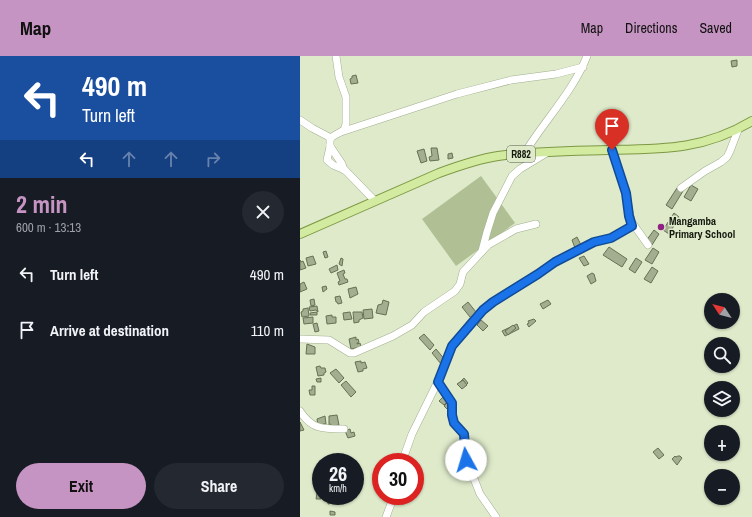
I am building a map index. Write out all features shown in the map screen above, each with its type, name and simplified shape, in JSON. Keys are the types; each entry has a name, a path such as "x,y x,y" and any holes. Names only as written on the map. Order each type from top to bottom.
{"main road":[{"name":"R882","path":"300,234 439,173 461,165 496,156 548,152 661,149 697,144 721,137 738,130 752,121"}],"street":[{"path":"336,56 339,77 346,97 347,106 346,126 341,132"},
{"path":"524,154 583,67 587,56"},
{"path":"331,138 341,132 457,94 511,80 556,74 583,67"},
{"path":"300,120 331,138"},
{"path":"681,188 727,157 738,130"},
{"path":"331,138 330,146 342,164 344,170 375,201"},
{"path":"612,150 626,193 632,226 648,245"},
{"path":"482,251 486,232 512,176 520,169 548,152"},
{"path":"300,339 329,340 350,353 354,353 393,336 412,325 424,312 455,291 460,284 463,272 488,245 516,229 536,224"},
{"path":"405,453 412,434 438,382 452,346 476,316 493,302 555,262 594,242 611,238 632,226"},
{"path":"438,382 452,403 454,423 464,434 468,466 480,494 492,508 496,517"},
{"path":"301,415 310,423 319,428 344,429"},
{"path":"386,517 391,505"}],"green space":[{"path":"481,176 515,223 456,266 422,219"}],"building":[{"path":"737,60 737,66 732,67 731,61"},
{"path":"356,75 358,83 351,84 350,79 352,76"},
{"path":"431,148 437,148 439,160 430,161 429,157 432,156"},
{"path":"424,149 427,161 421,163 417,151"},
{"path":"452,153 453,158 448,159 448,154"},
{"path":"691,185 698,189 691,201 684,197"},
{"path":"677,188 683,191 672,209 666,205"},
{"path":"674,213 679,217 669,234 663,230"},
{"path":"654,230 659,234 652,245 646,241"},
{"path":"577,237 581,245 575,248 572,240"},
{"path":"609,247 627,259 622,267 603,255"},
{"path":"653,248 659,252 652,264 645,260"},
{"path":"326,251 328,257 325,258 323,252"},
{"path":"313,256 316,264 308,266 306,258"},
{"path":"584,256 589,264 584,266 579,258"},
{"path":"341,258 343,259 342,266 339,264"},
{"path":"636,258 642,262 635,273 629,269"},
{"path":"300,260 301,262 303,261 306,268 300,270"},
{"path":"337,265 338,270 331,273 329,269"},
{"path":"652,267 658,271 651,283 644,279"},
{"path":"344,270 345,273 343,274 348,282 339,285 338,282 340,281 337,273"},
{"path":"592,273 594,274 596,281 591,284 587,276"},
{"path":"304,282 307,289 300,292 300,284"},
{"path":"326,286 327,289 323,292 322,287"},
{"path":"356,287 358,294 350,298 348,289"},
{"path":"340,296 342,303 338,304 335,297"},
{"path":"314,299 315,305 311,306 310,300"},
{"path":"383,300 389,302 386,315 376,313 378,305 382,304"},
{"path":"548,300 551,304 543,309 540,304"},
{"path":"468,302 476,312 470,317 462,307"},
{"path":"317,306 318,312 316,310 310,311 309,307"},
{"path":"308,308 309,316 302,317 301,312 303,309"},
{"path":"372,309 373,318 364,319 363,310"},
{"path":"317,312 317,315 310,315 310,313"},
{"path":"350,312 352,319 344,320 343,313"},
{"path":"353,312 362,312 363,318 359,320 359,322 354,323"},
{"path":"332,315 332,317 336,317 336,323 327,324 326,316"},
{"path":"313,317 313,323 304,324 303,318"},
{"path":"534,319 536,321 529,327 527,324 529,323 528,321"},
{"path":"481,320 488,326 483,331 477,325"},
{"path":"317,323 319,331 315,332 313,324"},
{"path":"517,324 519,329 505,336 502,331"},
{"path":"513,325 516,328 508,335 505,331"},
{"path":"424,334 434,345 430,350 419,338"},
{"path":"356,337 356,340 358,339 359,342 357,344 360,343 361,347 351,349 349,339"},
{"path":"307,344 315,347 315,354 306,354"},
{"path":"436,349 446,361 441,364 432,353"},
{"path":"361,361 361,363 365,362 367,368 358,372 355,362"},
{"path":"320,366 321,368 325,368 326,372 324,375 318,376 316,367"},
{"path":"336,369 344,378 339,383 330,373"},
{"path":"321,378 321,382 317,382 316,379"},
{"path":"464,378 468,383 464,387 459,383"},
{"path":"463,380 467,385 462,389 457,384"},
{"path":"346,381 356,392 351,397 341,385"},
{"path":"312,386 315,386 315,395 310,395 309,390 312,390"},
{"path":"444,396 449,400 444,405 439,401"},
{"path":"449,401 452,403 447,409 444,406"},
{"path":"337,415 339,425 329,425 329,416"},
{"path":"325,416 326,424 318,425 317,419"},
{"path":"300,422 304,430 300,431"},
{"path":"350,429 351,433 354,432 355,436 348,438 345,431"},
{"path":"658,448 664,455 659,459 653,452"},
{"path":"675,456 680,456 682,458 677,465 672,459"},
{"path":"330,511 335,512 335,515 330,515"}],"place":[{"name":"Mangamba Primary School","path":"661,227"}],"route":[{"path":"466,460 464,434 454,423 452,419 452,403 438,382 452,346 476,316 493,302 555,262 594,242 611,238 632,226 626,193 612,150"}]}
